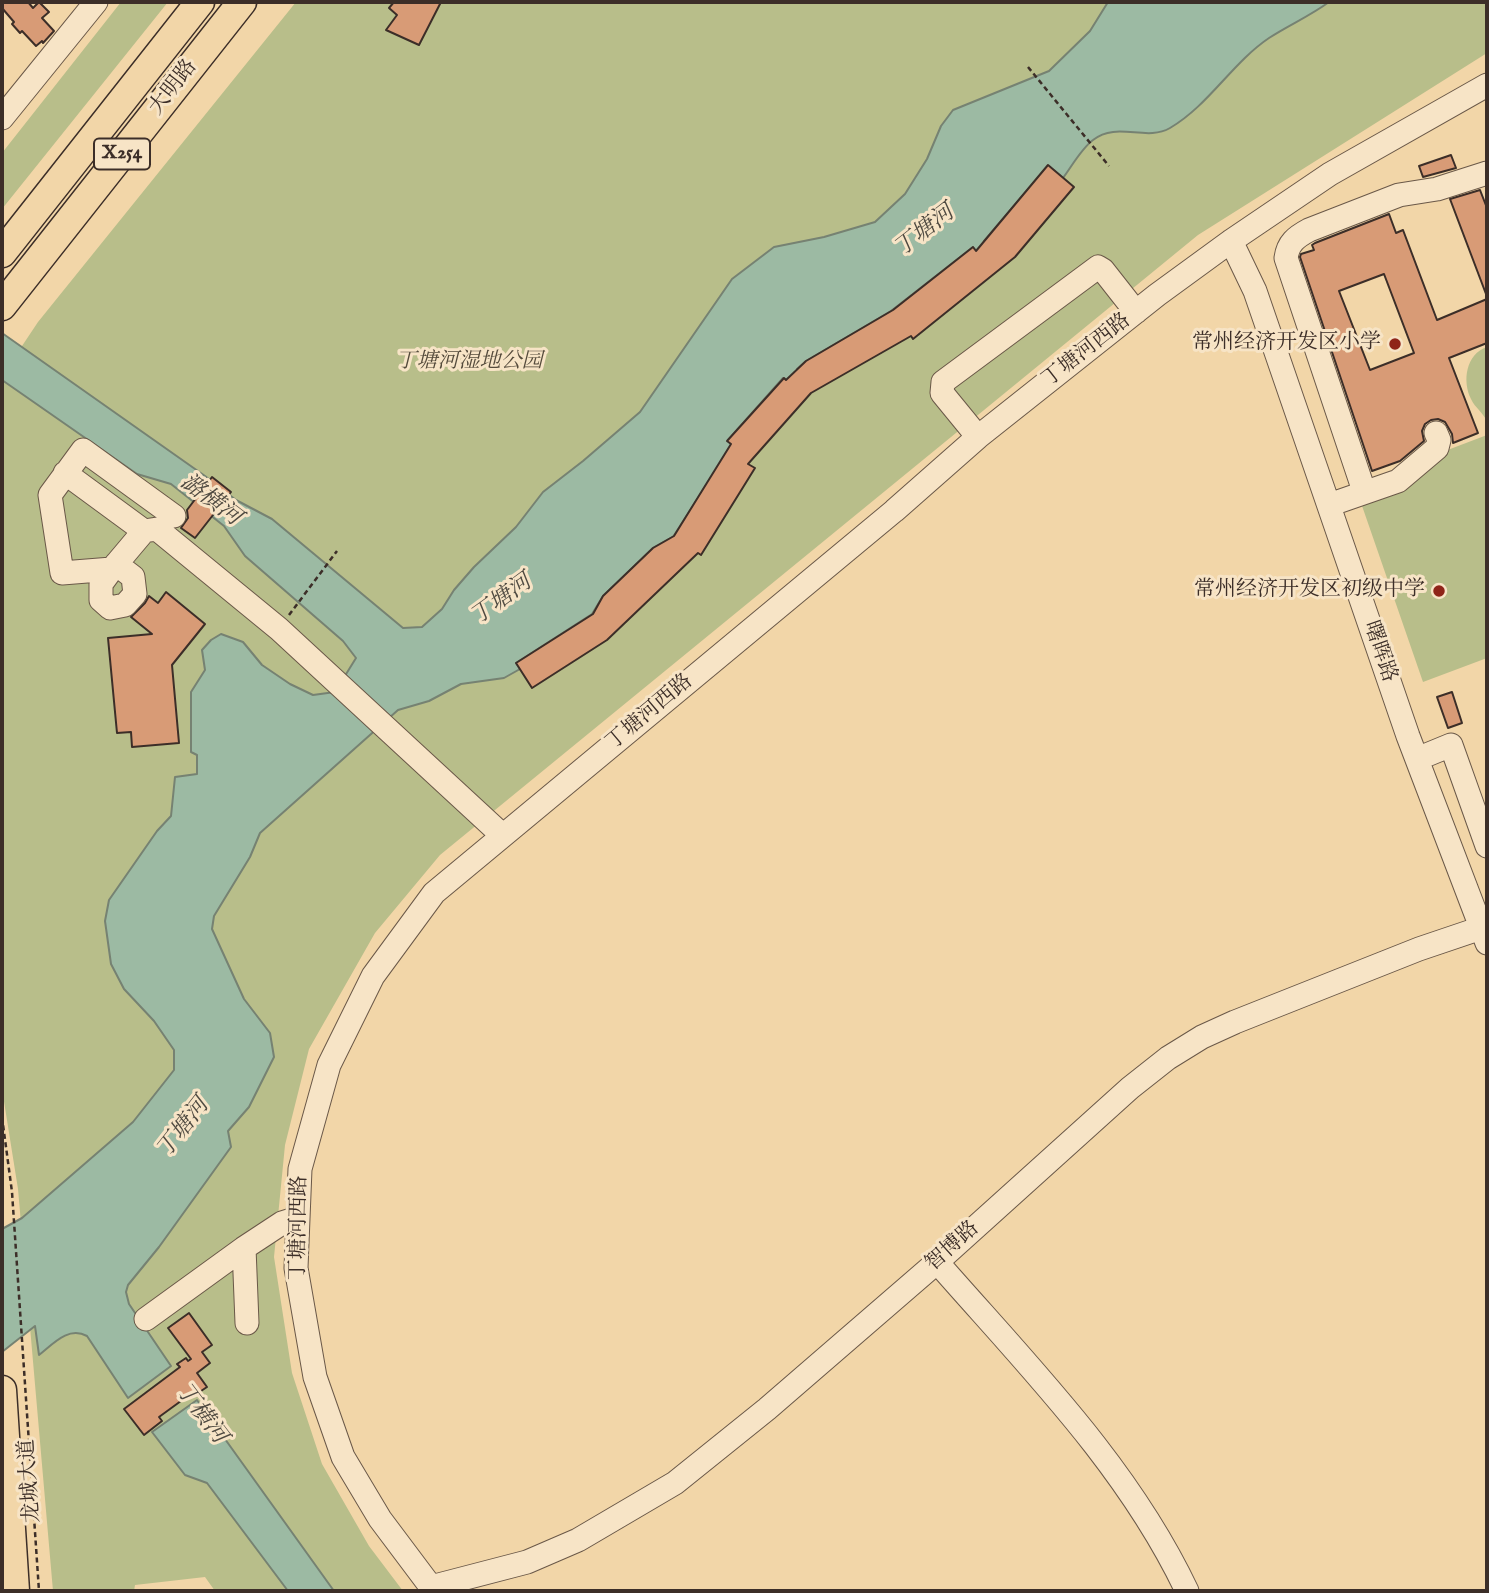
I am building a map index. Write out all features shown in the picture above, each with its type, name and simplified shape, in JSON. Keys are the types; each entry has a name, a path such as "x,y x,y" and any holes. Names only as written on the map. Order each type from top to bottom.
{"main road":[{"name":"大明路","path":"2,253 200,2"},
{"name":"大明路","path":"2,306 242,2"},
{"name":"龙城大道","path":"2,1390 15,1591"}],"street":[{"path":"2,118 96,2"},
{"name":"丁塘河西路","path":"432,1589 380,1519 343,1457 314,1377 296,1268 300,1169 329,1065 373,976 434,893 894,511 978,437 1231,241 1330,174 1486,88"},
{"path":"1364,491 1286,258 1288,247 1297,237 1309,230 1399,195 1437,189 1487,173"},
{"name":"曙晖路","path":"1231,241 1255,291 1417,759 1485,933"},
{"path":"978,437 942,393 943,382 1098,267 1136,312"},
{"path":"1329,505 1398,481 1437,448 1439,440 1436,433"},
{"path":"174,516 83,450 50,495 62,573 114,566 144,531 156,529 274,625 502,835"},
{"path":"65,473 144,531"},
{"path":"1417,759 1451,745 1487,846"},
{"name":"智博路","path":"432,1589 527,1562 578,1540 675,1483 767,1409 937,1262 1130,1088 1168,1058 1202,1037 1419,949 1485,933"},
{"path":"146,1319 244,1248 282,1223 298,1217"},
{"path":"244,1248 247,1323"},
{"path":"937,1262 1083,1429 1135,1499 1175,1565 1187,1591"}],"path":[{"path":"1028,67 1110,166"},
{"path":"295,607 337,551"},
{"name":"龙城大道","path":"2,1117 12,1192 39,1591"}],"green space":[{"path":"121,2 168,2 2,209 2,153"},
{"name":"丁塘河湿地公园","path":"296,2 1487,2 1487,53 1198,235 440,855 375,933 309,1049 285,1145 274,1257 292,1373 322,1464 369,1546 403,1591 215,1591 205,1577 135,1585 134,1591 53,1591 18,1189 2,1089 2,376 38,322"},
{"path":"1487,347 1487,422 1471,399 1467,376 1474,356"},
{"name":"常州经济开发区初级中学","path":"1487,435 1487,658 1423,682 1360,500 1445,451"}],"water":[{"path":"1108,2 1329,2 1256,48 1197,108 1170,128 1161,132 1112,132 1102,135 1085,148 1063,178 1048,166 984,241 980,256 973,247 891,311 806,361 797,369 804,381 795,388 783,378 728,440 732,445 673,537 653,548 603,596 592,614 516,663 520,669 504,678 461,684 429,701 398,710 260,833 250,857 214,916 212,929 244,999 270,1033 274,1057 249,1107 228,1131 231,1147 159,1247 128,1285 126,1292 129,1304 171,1366 128,1398 87,1336 80,1333 67,1335 39,1355 35,1326 2,1352 2,1229 22,1218 133,1122 174,1070 174,1050 154,1021 124,989 111,964 105,921 109,900 157,831 171,816 175,777 197,774 197,755 191,752 191,692 205,670 202,650 221,634 243,642 262,665 290,684 313,695 335,692 356,658 343,641 245,556 224,526 171,484 137,474 2,380 2,333 236,500 272,519 403,628 422,627 442,609 474,567 516,527 543,492 640,412 732,279 774,247 824,237 875,222 905,194 927,159 941,126 953,110 1049,71 1090,31"},
{"name":"丁横河","path":"197,1400 334,1591 288,1591 207,1483 185,1475 152,1432"}],"building":[{"path":"2,2 28,2 33,8 39,2 49,12 42,18 54,31 43,43 42,41 36,46 12,24 14,22 2,8"},
{"path":"394,2 441,2 419,45 386,30 397,15 389,8"},
{"path":"1451,155 1456,168 1423,177 1419,166"},
{"path":"1048,165 1074,187 1015,257 913,339 911,336 811,393 748,464 755,468 701,555 698,553 607,640 532,688 516,663 593,614 603,596 653,548 674,536 731,444 727,441 784,378 786,380 806,361 893,310 973,247 976,251"},
{"path":"1480,190 1487,208 1486,294 1450,199"},
{"path":"1389,214 1396,233 1403,230 1437,320 1487,299 1487,343 1449,358 1478,433 1453,443 1452,434 1445,422 1431,420 1425,424 1422,431 1424,441 1400,461 1372,471 1300,257 1301,254 1314,250 1312,245","holes":["1384,274 1414,353 1370,370 1339,291"]},
{"path":"212,477 231,492 195,538 181,528 188,518 187,510"},
{"path":"166,592 205,624 172,665 179,743 132,747 131,732 117,733 108,638 152,634 131,617 149,596 158,603"},
{"path":"1452,692 1462,723 1448,728 1437,697"},
{"path":"189,1313 212,1345 202,1352 210,1363 197,1373 207,1387 198,1393 196,1390 159,1417 162,1421 144,1435 124,1409 180,1367 177,1364 186,1358 188,1361 191,1359 168,1328"}],"place":[{"name":"常州经济开发区小学","path":"1395,344"},
{"name":"常州经济开发区初级中学","path":"1439,591"}],"water label":[{"name":"丁塘河","path":"925,232"},
{"name":"潞横河","path":"210,501"},
{"name":"丁塘河","path":"502,601"},
{"name":"丁塘河","path":"184,1129"}]}
